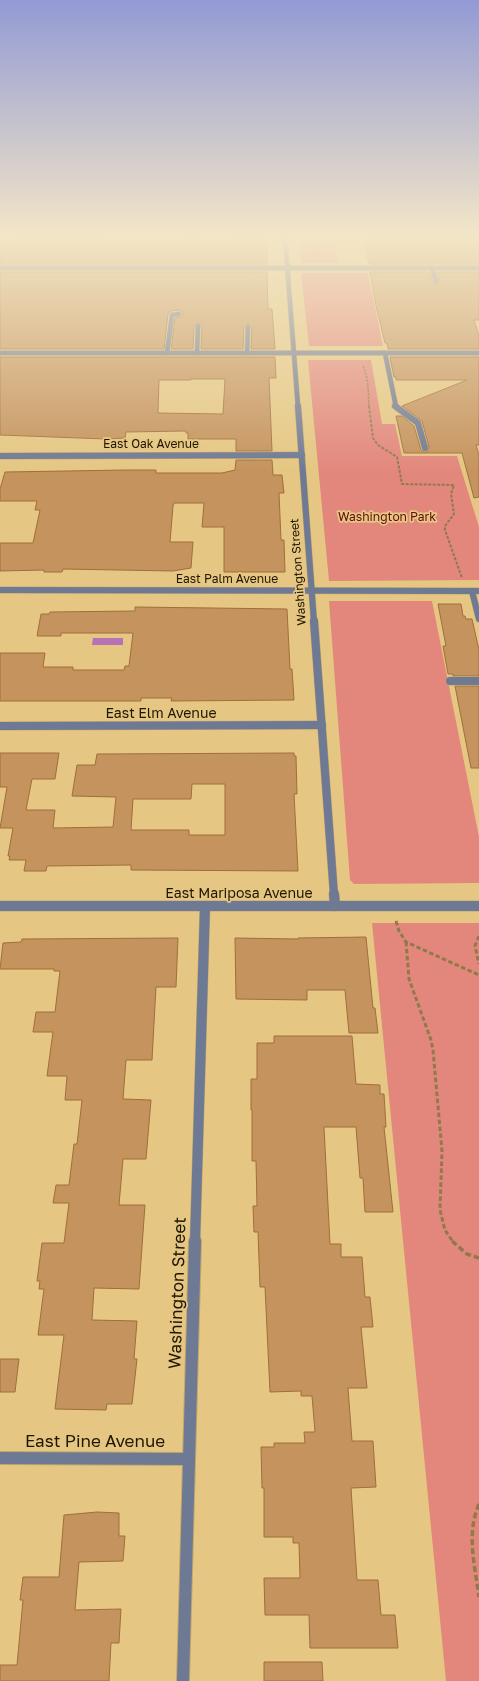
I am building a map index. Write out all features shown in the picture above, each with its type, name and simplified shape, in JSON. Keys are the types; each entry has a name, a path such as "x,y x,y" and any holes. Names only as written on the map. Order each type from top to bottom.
{"street":[{"path":"167,353 172,315"},
{"name":"Washington Street","path":"291,315 335,906"},
{"path":"197,353 198,326"},
{"path":"247,353 248,327"},
{"path":"0,353 479,353"},
{"path":"385,353 395,406 397,409 420,423 425,448"},
{"name":"East Oak Avenue","path":"0,456 302,455"},
{"name":"East Palm Avenue","path":"0,590 476,591"},
{"path":"476,591 479,619"},
{"path":"450,681 479,680"},
{"name":"East Elm Avenue","path":"0,726 322,725"},
{"name":"East Mariposa Avenue","path":"0,906 479,906"},
{"name":"Washington Street","path":"183,1681 205,906"},
{"name":"East Pine Avenue","path":"0,1458 189,1459"}],"path":[{"path":"362,363 368,378 367,386 373,438 378,445 397,457 402,484 454,485 451,494 454,514 445,526 445,530 463,582"},
{"path":"396,921 399,931 406,942 409,979 431,1040 433,1050 442,1158 441,1209 443,1225 451,1239 465,1253 471,1257 479,1258"},
{"path":"479,936 475,946 479,964"},
{"path":"406,942 479,975"},
{"path":"479,1504 475,1512 472,1536 479,1597"}],"green space":[{"path":"306,315 377,315 383,346 309,346"},
{"name":"Washington Park","path":"308,360 371,360 382,424 395,424 402,456 457,456 479,527 479,580 329,581"},
{"path":"329,601 432,601 479,837 479,883 354,884 350,880"},
{"path":"372,923 479,923 479,1681 446,1681"}],"shaded area":[{"path":"93,638 123,638 123,645 92,645"}],"building":[{"path":"0,315 168,315 164,349 0,349"},
{"path":"183,315 272,315 275,349 251,349 252,327 248,323 244,327 243,349 201,349 202,326 198,322 194,326 193,349 171,349 175,318"},
{"path":"378,315 479,315 479,320 474,320 479,336 479,349 388,349 387,343 385,343"},
{"path":"0,357 275,357 276,378 269,378 272,451 236,451 236,439 188,439 188,433 186,433 186,431 126,432 125,438 106,439 0,435","holes":["225,379 223,414 158,413 159,380"]},
{"path":"390,357 479,357 479,445 476,445 479,455 479,497 474,498 462,453 404,453 396,416 402,416 414,426 421,450 427,452 429,447 422,421 402,406 467,380 396,380"},
{"path":"236,460 272,460 273,475 282,475 284,493 279,493 281,540 284,540 285,572 224,572 224,527 202,527 204,503 174,503 173,506 170,542 193,542 191,568 173,571 63,569 62,572 44,572 44,570 0,571 0,543 33,543 40,510 35,510 37,501 0,501 0,489 5,472 156,470 156,473 222,473 235,470"},
{"path":"438,604 461,604 463,616 465,616 466,619 472,619 479,650 479,676 453,676 453,674 448,674 443,646 446,646"},
{"path":"135,607 287,609 290,669 292,669 294,700 171,701 172,698 141,698 141,701 0,701 0,653 45,653 43,667 73,667 73,670 124,670 125,666 129,666 133,633 61,633 61,636 37,636 41,614 49,614 50,612 135,611"},
{"path":"455,686 479,686 479,768 471,768"},
{"path":"0,753 59,753 55,779 32,779 26,810 55,810 53,828 113,827 116,797 72,796 77,765 95,765 97,754 294,753 294,756 296,756 297,794 294,794 298,871 131,870 131,865 47,866 46,871 24,871 26,860 9,860 10,856 8,856 13,828 0,828 7,787 0,787","holes":["192,784 225,784 225,835 189,835 189,830 131,830 133,799 191,799"]},
{"path":"366,937 373,1008 375,1008 378,1033 349,1033 345,990 307,990 307,1000 236,999 235,938 298,939"},
{"path":"178,938 176,987 156,987 152,1060 126,1060 123,1099 151,1100 146,1159 123,1159 119,1205 145,1205 139,1289 94,1288 92,1320 137,1321 134,1359 137,1359 132,1404 107,1404 106,1410 55,1409 64,1335 38,1335 44,1289 39,1289 40,1281 37,1281 42,1243 64,1243 69,1203 53,1203 56,1185 69,1185 74,1144 77,1144 82,1100 65,1100 67,1076 47,1076 53,1032 33,1032 36,1012 55,1012 60,971 54,971 54,969 0,969 3,943 21,942 22,939"},
{"path":"274,1036 352,1036 356,1084 380,1085 380,1094 384,1094 386,1127 384,1127 393,1212 365,1212 363,1178 360,1178 356,1127 324,1127 330,1244 341,1244 341,1257 362,1257 365,1297 370,1297 373,1327 361,1327 367,1388 348,1388 352,1441 373,1441 376,1487 351,1488 357,1580 378,1580 381,1615 395,1615 398,1648 310,1648 309,1615 265,1615 264,1578 300,1578 299,1543 293,1543 293,1537 264,1537 264,1488 262,1488 261,1447 274,1447 274,1443 305,1443 304,1432 315,1432 312,1396 301,1396 301,1391 270,1392 265,1287 260,1287 258,1232 254,1232 253,1206 257,1206 256,1161 252,1161 251,1079 257,1079 257,1043 274,1043"},
{"path":"0,1359 19,1359 15,1392 0,1392"},
{"path":"97,1512 119,1513 119,1536 125,1536 123,1561 79,1562 75,1610 121,1609 119,1643 111,1643 109,1681 0,1681 0,1665 17,1665 23,1600 20,1600 23,1577 59,1577 64,1515"},
{"path":"264,1662 322,1662 323,1681 264,1681"}]}
